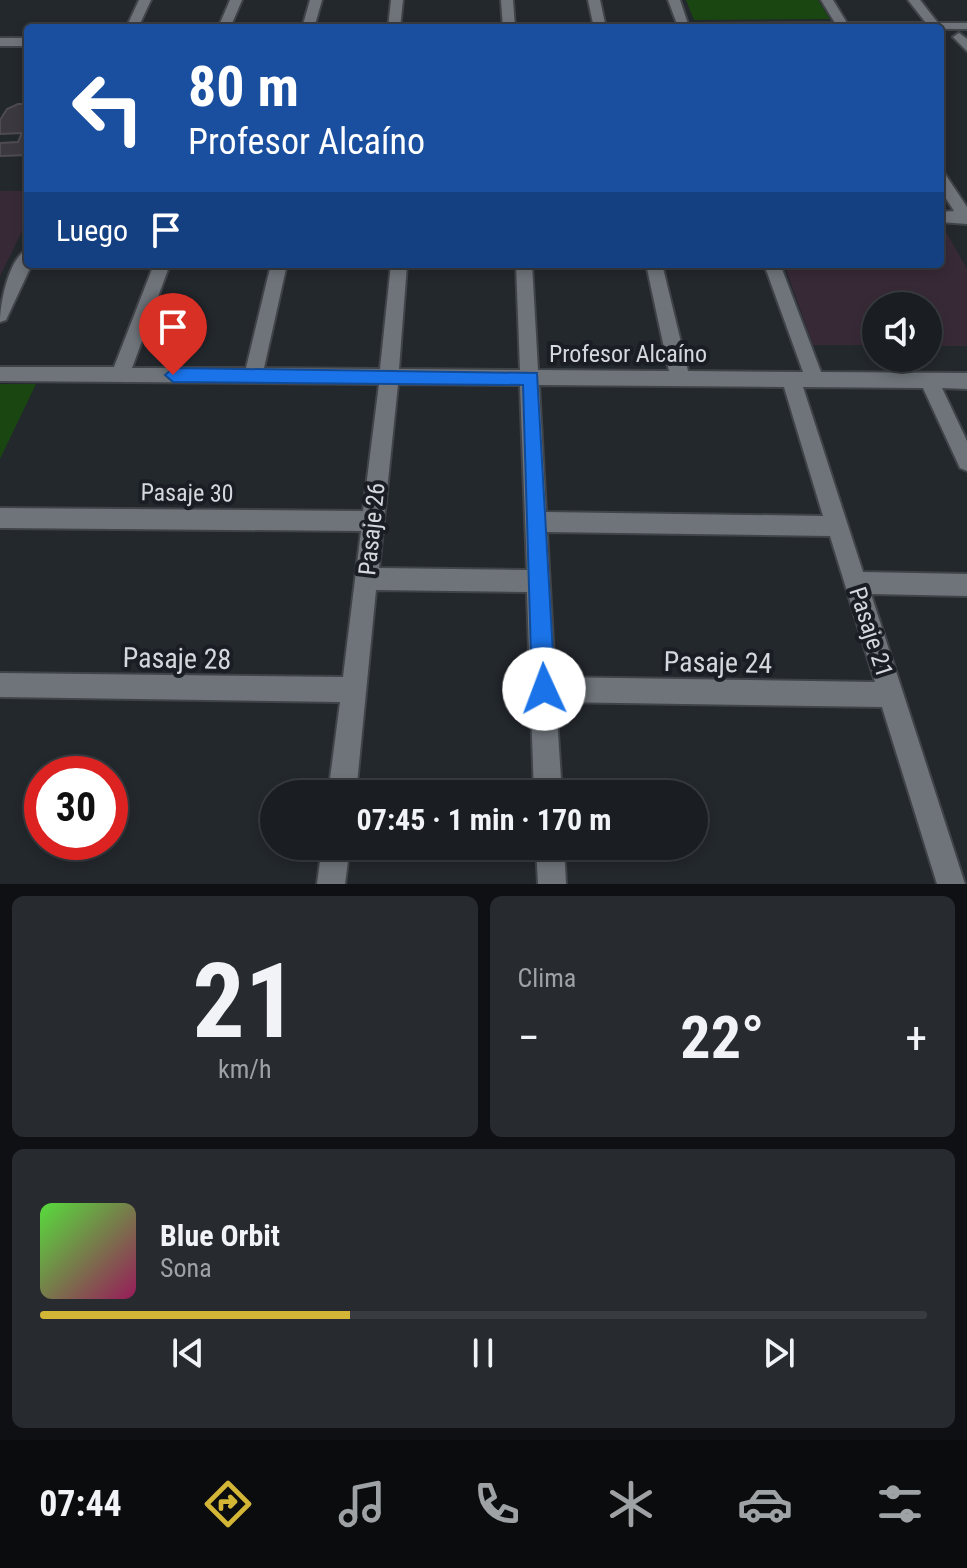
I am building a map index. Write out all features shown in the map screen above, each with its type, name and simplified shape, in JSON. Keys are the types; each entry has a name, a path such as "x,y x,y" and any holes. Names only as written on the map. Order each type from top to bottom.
{"street":[{"path":"134,24 145,0"},
{"path":"226,24 236,0"},
{"path":"309,24 316,0"},
{"path":"394,24 397,0"},
{"path":"507,0 509,24"},
{"path":"594,0 599,24"},
{"path":"674,0 683,24"},
{"path":"827,0 842,24"},
{"path":"914,0 931,24"},
{"path":"944,31 967,26"},
{"path":"0,32 24,32"},
{"path":"944,34 964,41"},
{"path":"0,42 24,42"},
{"path":"944,183 966,218"},
{"path":"950,192 967,192"},
{"path":"944,217 966,218"},
{"path":"0,315 24,264"},
{"path":"120,375 160,268"},
{"path":"253,376 278,268"},
{"name":"Pasaje 26","path":"344,780 399,268"},
{"path":"524,268 547,780"},
{"path":"655,268 680,379"},
{"name":"Pasaje 21","path":"773,268 837,526 951,884"},
{"name":"Profesor Alcaíno","path":"0,374 967,381"},
{"path":"929,381 967,462"},
{"name":"Pasaje 30","path":"0,518 373,521"},
{"path":"537,522 837,526"},
{"path":"366,579 539,581"},
{"path":"855,583 967,585"},
{"name":"Pasaje 28","path":"0,685 354,690"},
{"name":"Pasaje 24","path":"544,689 891,695"},
{"path":"331,884 334,860"},
{"path":"551,860 552,884"}],"shaded area":[{"path":"0,191 24,191 24,227 0,276"},
{"path":"945,230 967,269 967,346 942,346 942,292 862,292 862,345 813,345 785,268 944,268"}],"green space":[{"path":"686,0 818,0 830,19 694,20"},
{"path":"0,384 36,384 0,459"}],"building":[{"path":"24,104 24,155 0,156 0,143 18,142 22,133 0,134 0,120 7,109"}],"route":[{"path":"173,375 531,378 544,689"}]}
